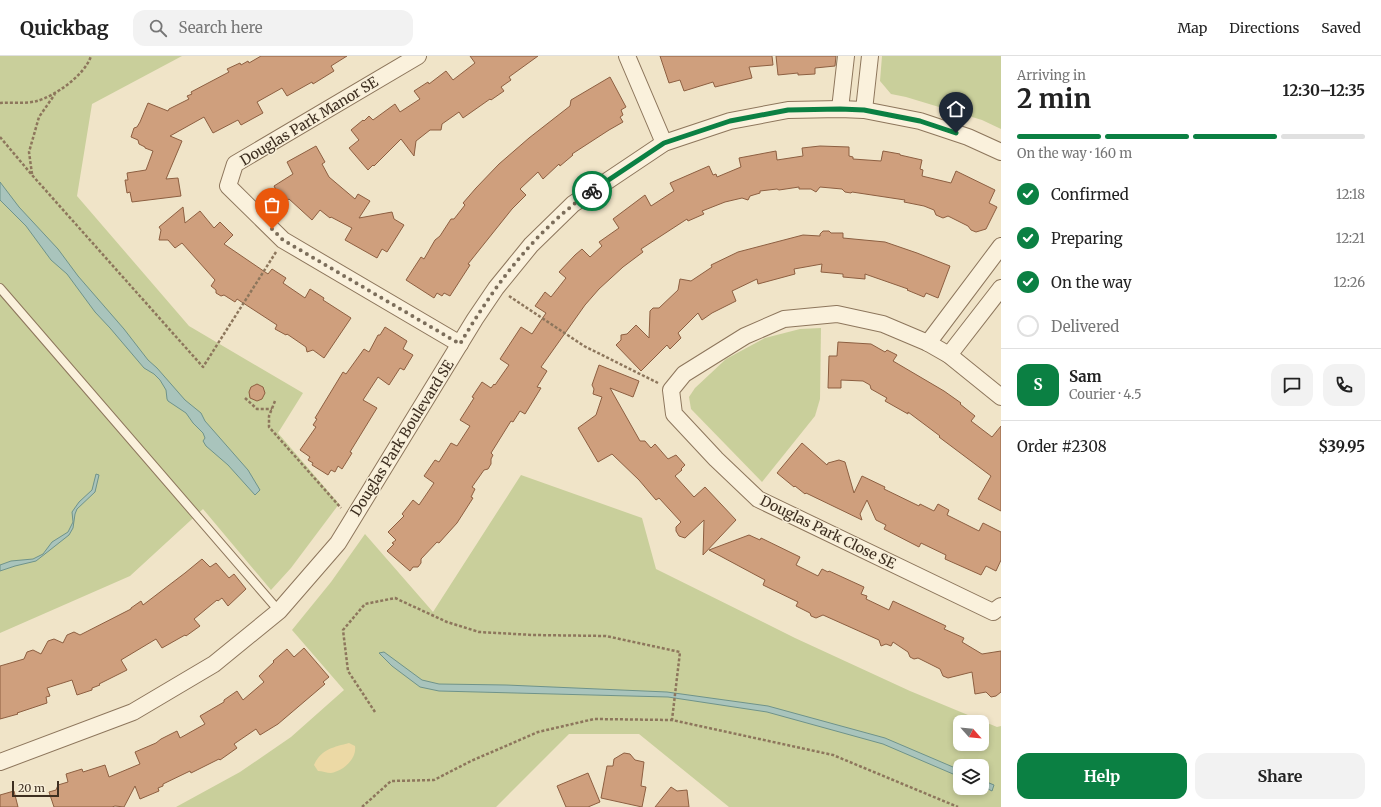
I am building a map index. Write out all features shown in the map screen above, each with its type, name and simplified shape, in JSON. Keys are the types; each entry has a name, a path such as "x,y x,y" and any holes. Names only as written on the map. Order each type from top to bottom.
{"street":[{"name":"Douglas Park Manor SE","path":"418,56 235,164 228,186 283,240 460,344"},
{"path":"627,56 664,143"},
{"path":"840,109 846,56"},
{"path":"864,110 870,56"},
{"name":"Douglas Park Boulevard SE","path":"0,762 133,712 214,664 279,611 338,543 475,319 496,288 531,245 573,204 664,143 730,121 788,110 840,109 864,110 920,121 968,137 1001,152"},
{"path":"928,343 1001,246"},
{"path":"948,356 1001,288"},
{"path":"671,390 684,374 745,336 784,319 837,314 883,324 928,343 948,356 1001,397"},
{"name":"Douglas Park Close SE","path":"671,390 674,414 716,459 758,499 993,612 1001,606"}],"lane":[{"path":"0,288 279,611"}],"path":[{"path":"32,175 29,152 39,117 56,94 74,80 91,56"},
{"path":"0,103 36,101 56,94"},
{"path":"0,137 203,367 283,240"},
{"path":"496,288 584,346 671,390"},
{"path":"245,398 258,409 272,409"},
{"path":"276,401 269,416 269,427 352,521"},
{"path":"374,712 348,670 343,630 365,604 395,598 447,622 479,632 532,635 606,636 680,652 672,720"},
{"path":"362,807 391,781 434,780 538,732 594,719 672,720 833,755 958,807"}],"green space":[{"path":"0,56 182,56 92,104 77,196 189,326 303,393 278,433 339,504 291,568 271,590 203,509 130,576 0,633"},
{"path":"882,56 1001,56 1001,129 982,120 906,97 891,94 880,81"},
{"path":"821,328 820,399 815,416 762,482 691,409 689,397 695,388 726,359 765,338 800,329"},
{"path":"521,475 642,518 656,569 795,638 910,691 968,715 953,715 953,751 989,751 989,724 997,727 1001,726 1001,807 729,807 639,734 569,734 496,807 176,807 240,772 291,737 344,690 292,630 331,582 365,534 433,612"}],"sand":[{"path":"349,743 355,746 355,751 348,764 336,772 331,773 318,771 314,765 320,755 328,750"}],"water":[{"path":"0,182 19,207 58,249 78,276 124,329 148,360 185,400 201,413 205,421 248,470 260,490 255,495 228,465 206,446 203,441 205,438 203,433 186,413 168,401 166,390 160,380 144,368 95,312 67,274 51,260 26,226 0,200"},
{"path":"96,474 99,475 95,492 77,509 73,528 69,535 36,561 0,571 0,565 11,561 33,559 43,554 52,542 68,532 73,522 72,512 79,502 92,490"},
{"path":"384,652 422,680 439,684 506,685 667,692 768,706 885,738 953,767 953,774 883,744 767,712 668,697 439,691 420,687 392,666 379,653"},
{"path":"989,783 994,785 992,791 989,790"}],"building":[{"path":"261,56 347,56 331,66 334,71 313,84 312,82 287,96 282,88 257,102 263,113 241,125 238,120 213,133 204,117 170,136 182,141 166,179 178,178 181,196 132,202 130,192 127,193 125,180 128,180 127,173 146,170 153,151 145,148 139,144 138,140 131,137 134,128 137,127 140,122 148,103 168,111 169,109 189,99 187,96 192,94 191,92 229,72 227,69 240,63 241,65 248,61 249,63"},
{"path":"470,56 538,56 509,77 511,80 501,87 504,91 463,118 459,112 442,124 441,130 430,130 416,141 414,156 401,139 368,170 349,148 359,140 351,130 369,116 373,120 395,104 400,112 420,99 414,91 428,82 429,84 446,71 453,80 475,63"},
{"path":"660,56 772,56 773,65 749,67 752,78 715,87 713,82 684,91 680,80 669,83"},
{"path":"776,56 836,56 835,66 815,68 815,74 798,75 798,73 778,75"},
{"path":"610,77 626,107 621,110 623,115 620,117 623,122 572,154 573,155 560,166 559,164 543,179 538,172 520,189 526,195 512,209 468,264 470,265 450,296 444,293 442,296 437,293 434,298 406,280 421,257 424,259 435,240 440,236 451,219 454,219 465,205 463,203 499,164 570,106 571,100"},
{"path":"316,146 325,162 322,164 329,177 355,199 358,194 370,201 359,218 392,212 394,219 404,225 387,252 382,249 377,258 345,240 352,228 331,217 330,218 320,210 312,220 289,199 283,203 274,186 293,174 287,162"},
{"path":"820,146 849,147 849,156 853,157 853,159 881,161 883,151 922,160 920,169 923,170 922,176 951,183 956,171 995,190 989,203 997,207 986,229 976,232 971,230 968,226 948,216 943,218 936,215 934,210 924,206 904,202 905,200 845,192 842,189 820,187 816,192 811,189 799,189 799,187 760,191 760,193 750,196 748,200 742,198 725,202 702,211 704,214 688,221 687,219 641,249 643,252 623,267 599,289 585,305 541,367 547,371 537,387 541,388 525,414 520,411 513,422 511,421 491,453 493,455 491,464 488,469 484,470 472,487 475,489 471,497 473,498 457,523 439,543 437,542 421,559 421,563 418,567 413,567 410,571 387,551 396,540 388,532 404,516 402,514 413,500 419,505 434,483 424,476 435,460 439,462 451,443 457,446 470,426 460,420 482,382 491,388 494,384 495,385 509,365 500,359 521,327 532,334 546,313 535,306 545,292 551,297 566,278 559,272 582,249 590,257 602,246 599,242 619,228 613,219 645,195 651,206 674,191 670,183 709,166 713,175 716,174 717,177 741,167 739,158 776,151 777,160 803,156 802,148"},
{"path":"183,207 185,223 200,211 214,228 220,222 233,235 224,244 268,274 272,269 286,278 283,283 305,298 310,289 324,298 323,300 351,318 324,358 313,350 307,352 306,347 287,334 286,335 275,329 277,325 237,299 235,302 224,295 221,296 216,293 216,290 211,286 215,280 182,243 175,248 168,240 159,240 161,230 159,227"},
{"path":"823,231 843,233 843,238 885,242 950,266 938,298 926,293 924,297 907,290 908,289 865,274 865,279 843,277 843,274 821,272 822,264 794,269 795,274 758,284 757,279 732,291 736,301 712,313 702,320 698,313 678,333 681,338 670,349 667,345 641,371 616,345 621,340 621,335 627,334 636,325 649,338 650,311 653,308 659,308 678,290 680,279 691,281 712,267 711,265 738,252 803,235 820,236"},
{"path":"385,327 407,341 403,349 413,355 404,370 400,368 389,385 378,377 363,400 377,408 350,452 352,453 342,469 338,466 335,472 331,470 328,475 312,465 313,463 308,460 310,457 300,450 316,427 313,425 317,419 315,418 343,372 346,374 364,349 369,352 378,335 380,335"},
{"path":"838,342 871,344 885,352 887,350 897,355 893,361 944,391 961,403 960,404 975,416 971,421 992,437 1001,426 1001,511 978,499 991,476 908,412 908,414 885,401 887,398 871,389 870,385 863,381 841,380 841,388 828,388 829,356 837,356"},
{"path":"599,365 639,381 633,397 610,388 640,441 645,441 651,448 655,444 668,459 676,455 685,465 675,476 694,497 705,487 736,520 703,555 704,520 685,538 679,536 676,531 676,527 681,522 659,498 656,500 639,480 612,454 598,462 578,428 596,415 602,397 593,394 594,389 592,385"},
{"path":"257,384 263,387 265,393 262,399 257,401 250,398 249,392 251,387"},
{"path":"802,443 827,465 828,463 839,460 845,462 854,493 862,476 885,487 884,489 919,506 920,504 934,511 938,504 949,510 947,515 979,531 983,523 1001,532 1001,560 996,571 986,566 981,575 945,559 946,555 921,543 919,547 884,529 886,525 876,520 867,500 860,514 862,520 806,493 805,494 795,486 794,487 777,473"},
{"path":"749,535 760,540 761,538 800,557 796,565 818,576 822,569 864,587 861,594 867,596 866,599 889,610 893,601 946,626 944,629 964,638 962,642 982,654 1001,651 1001,692 996,696 991,697 986,692 975,694 972,672 948,678 943,676 940,669 918,658 914,659 910,657 908,652 893,642 891,646 886,644 881,646 879,640 823,615 816,618 811,616 810,613 796,606 798,602 763,585 765,580 709,550"},
{"path":"202,559 210,567 216,563 229,578 234,574 246,589 228,606 222,598 218,601 217,600 194,619 200,626 186,636 185,635 162,648 156,639 121,660 127,670 92,688 92,690 77,695 72,680 47,688 50,696 46,697 47,703 0,719 0,666 24,659 27,652 33,650 41,654 48,641 54,639 63,643 67,635 74,632 80,635 131,609 141,601 143,605"},
{"path":"304,648 329,677 323,682 325,684 278,724 260,735 256,729 234,744 237,748 220,760 219,759 191,773 190,771 163,784 163,786 158,788 159,791 140,799 135,786 124,807 54,807 49,792 56,790 58,785 68,782 66,774 82,769 83,772 105,765 109,777 140,764 135,752 156,743 177,731 180,738 205,724 200,716 224,702 224,700 237,691 243,700 264,682 259,676 287,649 294,657"},
{"path":"624,753 630,754 635,760 644,762 641,786 646,787 642,807 601,798 607,766 613,766 614,759"},
{"path":"588,773 600,802 588,807 566,807 557,786"},
{"path":"671,787 677,791 687,790 689,807 655,807"},
{"path":"14,791 18,807 0,807 0,795"}],"way so far":[{"path":"272,229 283,240 460,344 496,288 531,245 573,204 592,191"}],"route":[{"path":"592,191 664,143 730,121 788,110 864,110 920,121 956,133"}]}
